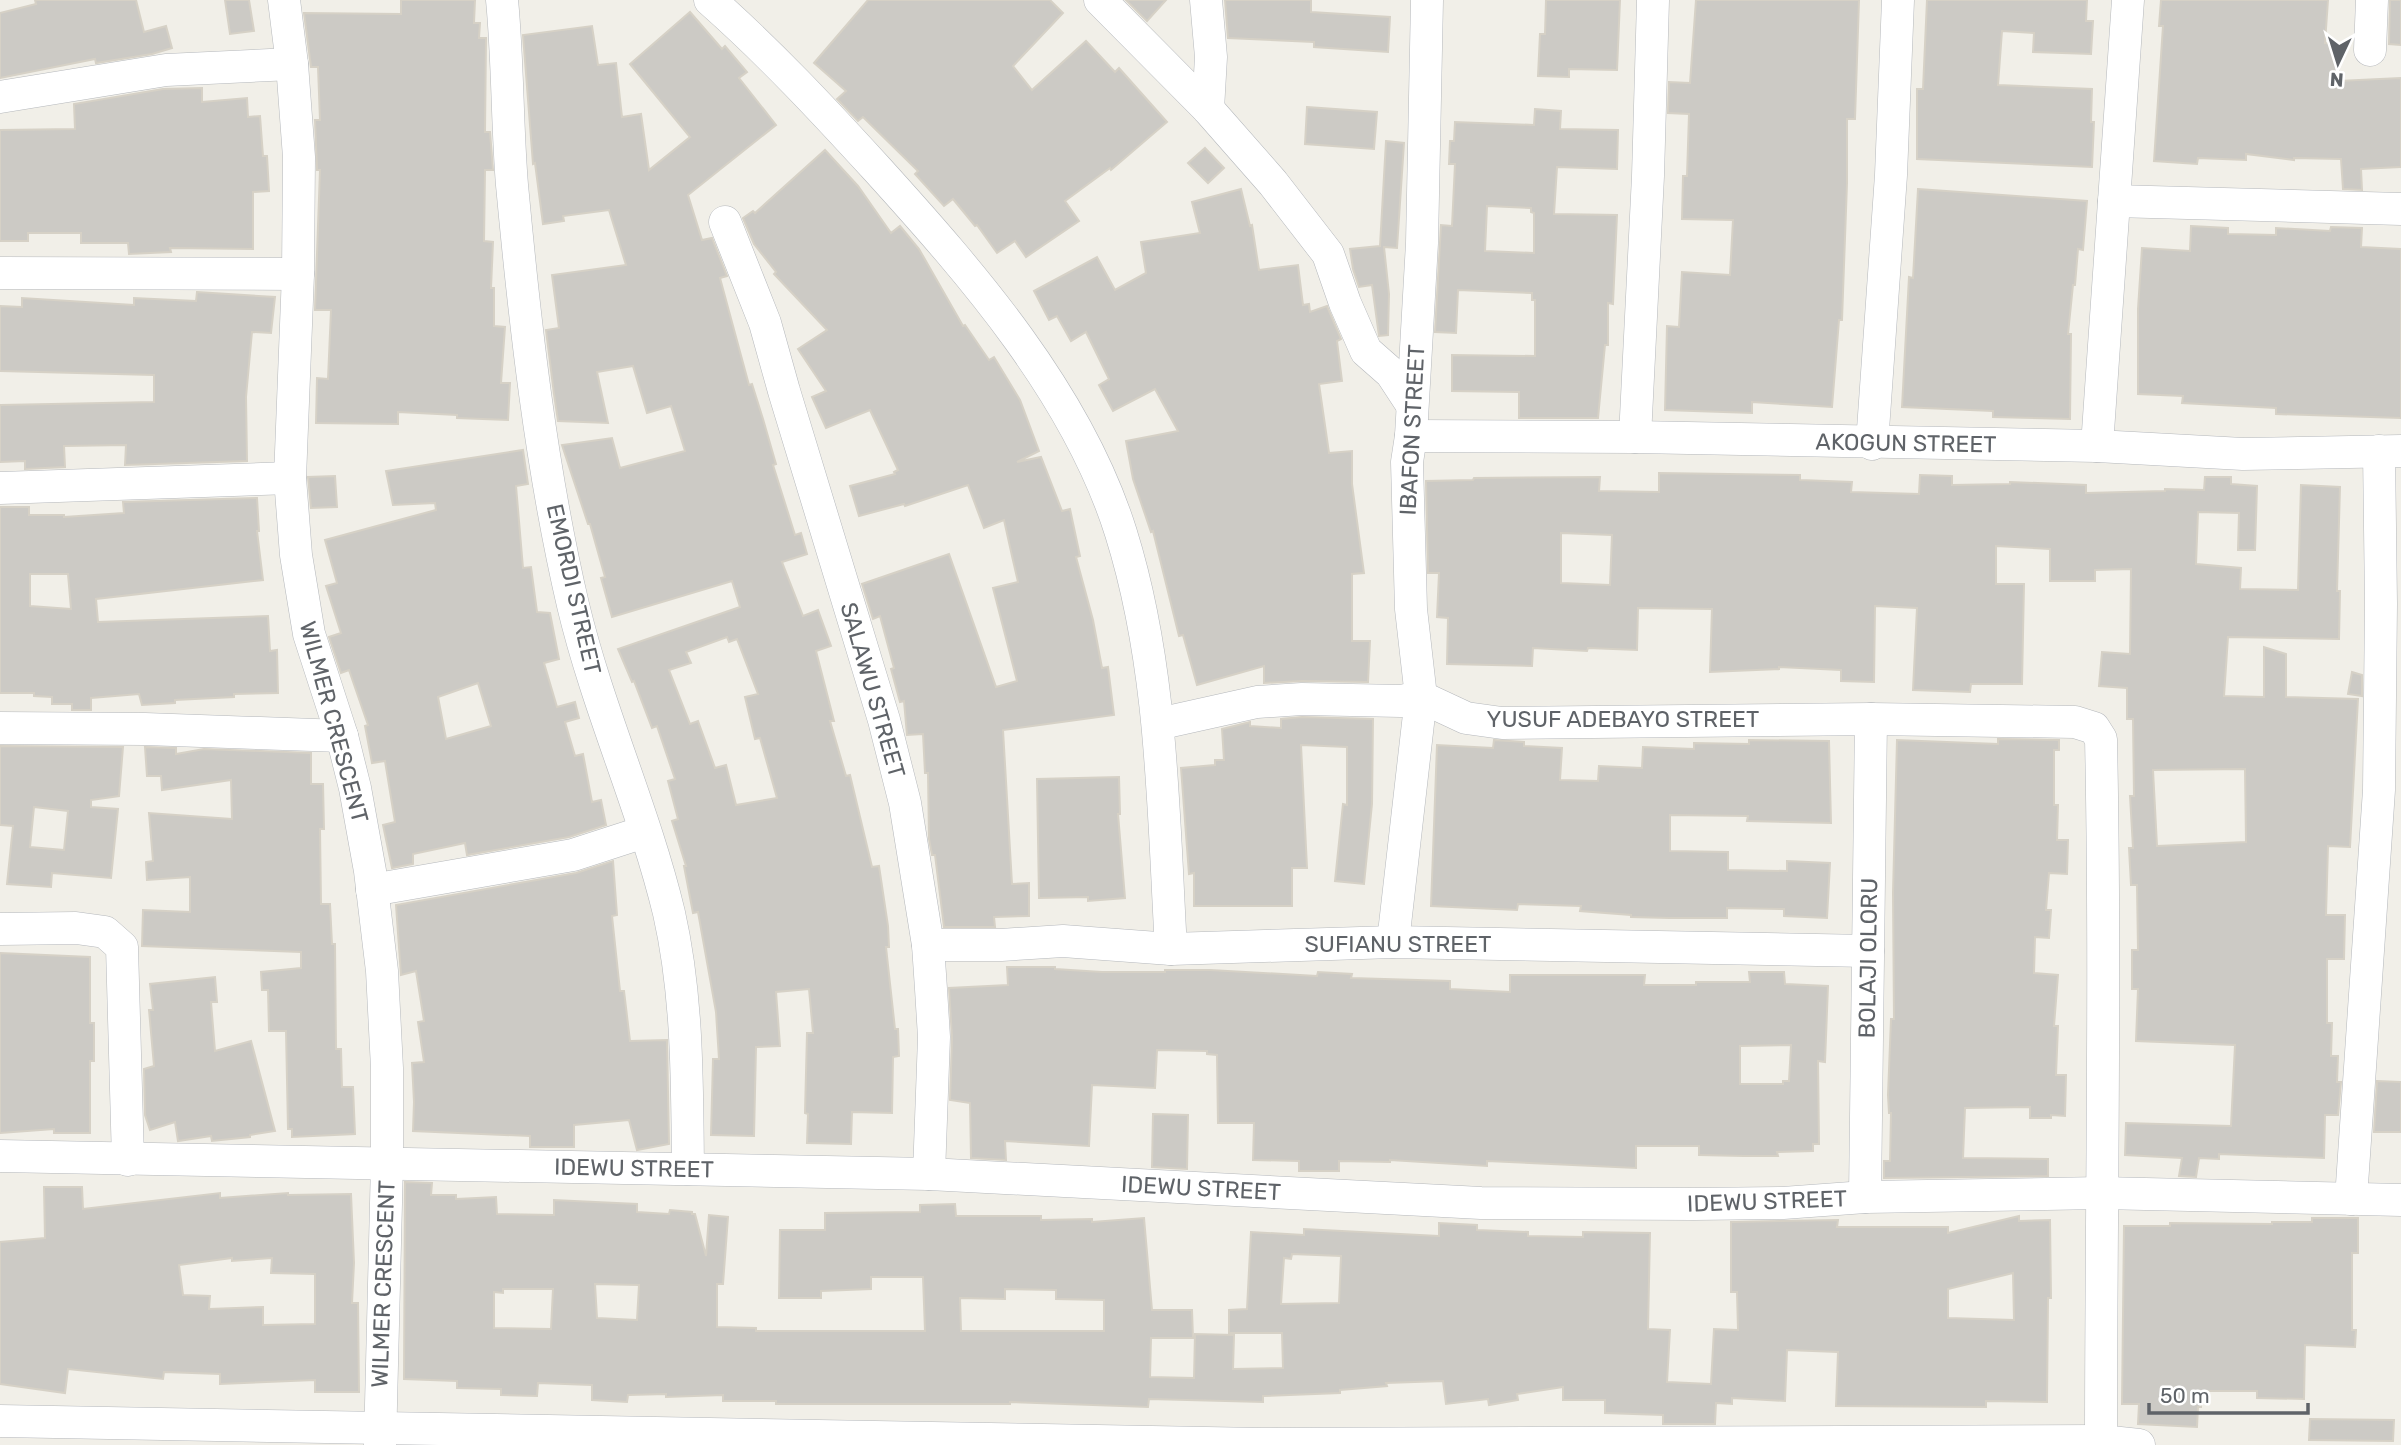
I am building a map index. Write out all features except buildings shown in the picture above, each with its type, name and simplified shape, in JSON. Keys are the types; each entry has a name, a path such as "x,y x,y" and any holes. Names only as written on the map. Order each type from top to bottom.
{"street":[{"name":"WILMER CRESCENT","path":"284,0 299,158 298,274 290,478 296,555 309,634 342,736 355,788 373,890 383,971 387,1163 380,1437"},
{"name":"EMORDI STREET","path":"502,0 513,195 525,310 549,480 577,617 620,761 645,832 679,962 685,1030 688,1169"},
{"path":"710,0 785,69 958,261 1013,333 1076,426 1101,478 1121,533 1139,598 1158,724 1171,949"},
{"path":"1100,0 1208,109 1273,183 1328,254 1366,351 1391,373 1412,420"},
{"path":"1206,0 1211,57 1208,109"},
{"name":"IBAFON STREET","path":"1393,942 1421,697 1411,597 1406,462 1412,420 1422,243 1427,0"},
{"path":"1635,437 1648,176 1653,0"},
{"path":"1872,443 1891,175 1898,0"},
{"path":"2097,446 2128,0"},
{"path":"2370,50 2372,0"},
{"path":"0,97 166,70 292,64"},
{"path":"2114,201 2401,209"},
{"name":"SALAWU STREET","path":"725,222 765,323 884,720 905,803 929,945 934,1037 929,1174"},
{"path":"0,273 298,274"},
{"name":"AKOGUN STREET","path":"1412,420 1635,437 2097,446 2243,453 2390,451"},
{"path":"2351,1199 2379,790 2381,604 2390,451"},
{"path":"0,488 290,478"},
{"path":"1158,724 1257,702 1302,699 1401,701 1421,697"},
{"name":"YUSUF ADEBAYO STREET","path":"1421,697 1466,718 1502,723 1871,719 2075,722 2094,728 2102,739 2105,929 2101,1194"},
{"name":"BOLAJI OLORU","path":"1865,1197 1871,719"},
{"path":"0,728 145,729 342,736"},
{"path":"373,890 573,855 645,832"},
{"path":"0,929 76,928 105,932 122,947 128,1160"},
{"name":"SUFIANU STREET","path":"929,945 1001,945 1063,941 1171,949 1393,942 1868,951"},
{"name":"IDEWU STREET","path":"0,1156 929,1174 1480,1203 1783,1203 1865,1197 2101,1194 2401,1200"},
{"path":"2101,1194 2101,1443"},
{"path":"0,1421 380,1437 1261,1444 2139,1445"}]}
